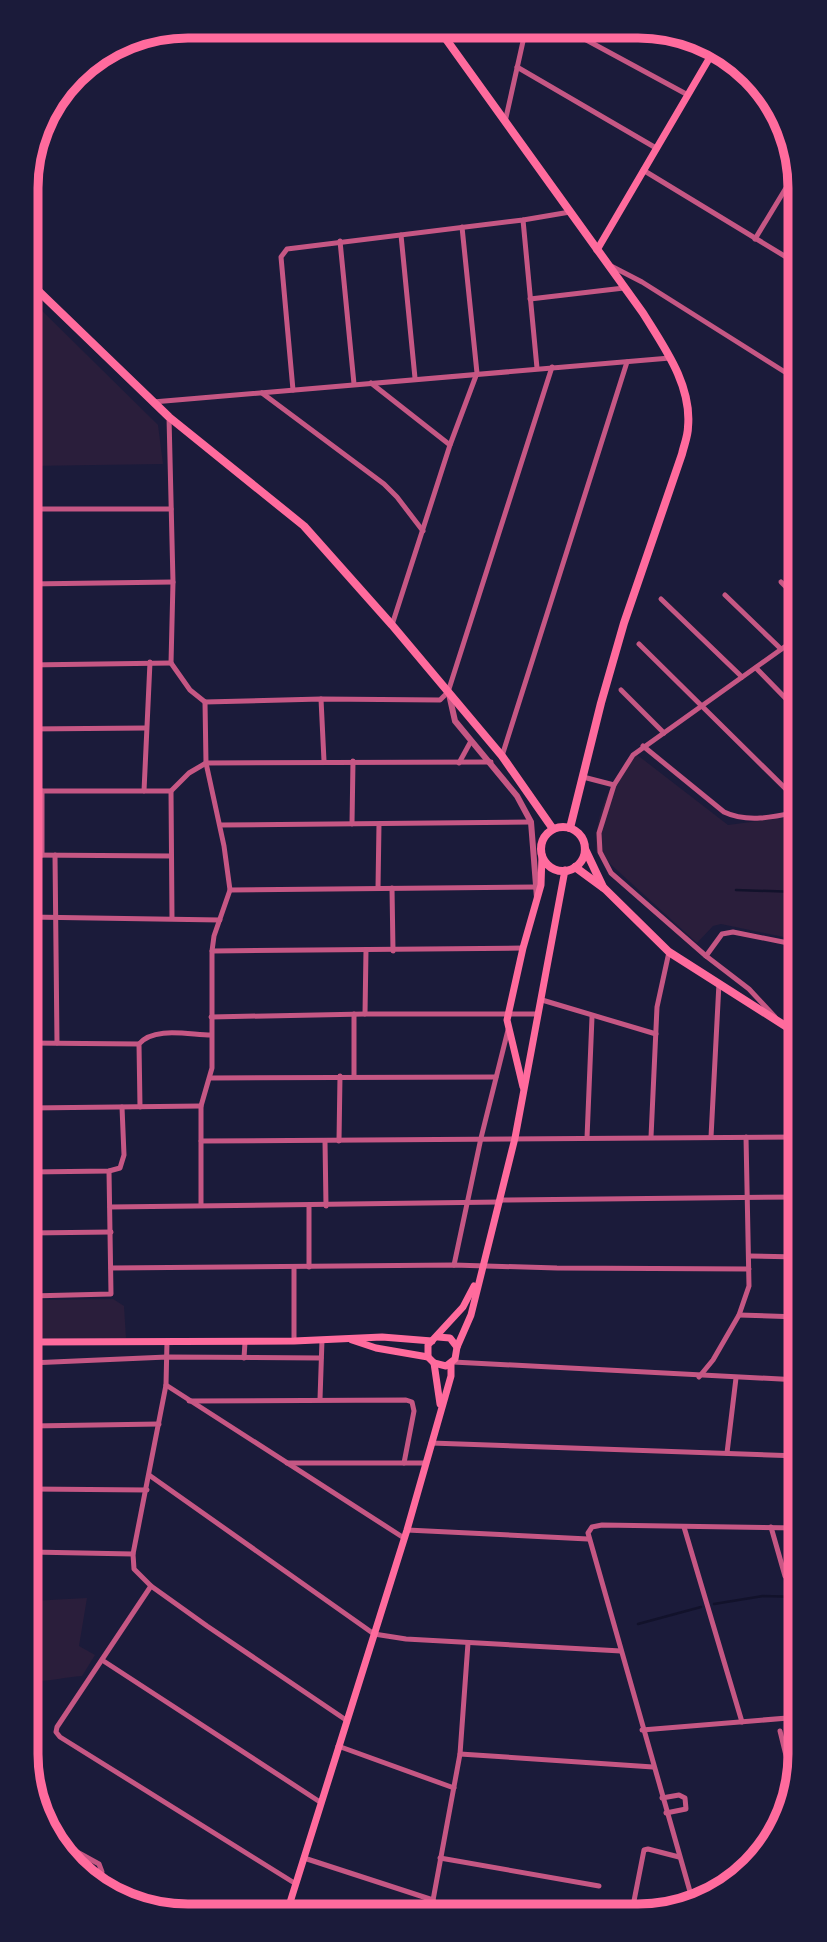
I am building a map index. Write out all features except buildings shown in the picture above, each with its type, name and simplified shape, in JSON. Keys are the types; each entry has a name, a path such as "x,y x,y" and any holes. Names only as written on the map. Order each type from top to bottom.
{"main road":[{"path":"445,38 629,292 670,358 686,396 688,428 624,624 570,828"},
{"path":"597,250 710,57"},
{"path":"39,292 169,417 304,526 392,625 502,756 553,829"},
{"path":"524,1091 508,1030 508,1013 537,903 542,877 544,837 553,829 570,828 580,835 605,889"},
{"path":"440,1408 427,1351 463,1307 484,1266 515,1138 538,1014 570,869 583,856 585,849"},
{"path":"542,855 551,867 570,869 605,889 669,952 788,1027"},
{"path":"290,1904 406,1534 451,1376 452,1363 471,1315 480,1276"},
{"path":"38,1342 245,1342 382,1337 450,1338 457,1347"},
{"path":"348,1339 431,1360 439,1366 452,1363"}],"street":[{"path":"505,122 524,38"},
{"path":"583,38 688,95"},
{"path":"517,67 656,148"},
{"path":"643,170 788,258"},
{"path":"755,239 788,185"},
{"path":"293,390 281,257 284,251 292,247 570,212"},
{"path":"523,220 537,368"},
{"path":"392,625 450,445 477,373 462,227"},
{"path":"401,235 415,379"},
{"path":"340,241 354,384"},
{"path":"607,264 642,282 788,375"},
{"path":"530,299 629,292 642,282"},
{"path":"153,402 670,358"},
{"path":"502,756 627,362"},
{"path":"169,417 173,582 171,663 190,690 205,702 440,700 448,692 552,367"},
{"path":"371,383 450,445"},
{"path":"262,393 384,484 423,531"},
{"path":"39,509 171,509"},
{"path":"39,584 173,582"},
{"path":"780,582 788,590"},
{"path":"725,595 781,649"},
{"path":"661,599 742,677"},
{"path":"639,643 788,791"},
{"path":"777,1020 758,997 623,886 605,864 598,843 614,785 627,763 643,746 788,644"},
{"path":"144,791 150,662"},
{"path":"39,664 171,663"},
{"path":"755,668 788,701"},
{"path":"621,690 664,733"},
{"path":"448,692 455,721 517,796 531,822 537,903"},
{"path":"321,699 324,761"},
{"path":"201,1205 201,1106 210,1078 212,951 230,890 229,870 206,763 205,702"},
{"path":"39,729 146,729"},
{"path":"459,763 471,741"},
{"path":"643,746 724,812 734,817 774,817 788,814"},
{"path":"352,824 353,761"},
{"path":"39,791 171,790 206,763 491,762"},
{"path":"583,777 614,785"},
{"path":"171,790 172,918"},
{"path":"42,791 42,855"},
{"path":"220,825 531,822"},
{"path":"379,824 379,888"},
{"path":"39,855 171,856"},
{"path":"55,855 57,1043"},
{"path":"230,890 535,887"},
{"path":"392,888 393,951"},
{"path":"39,917 220,920"},
{"path":"706,956 722,934 733,932 788,943"},
{"path":"212,951 523,948"},
{"path":"365,1014 366,950"},
{"path":"651,1137 657,1007 669,952"},
{"path":"711,1137 719,983"},
{"path":"542,1000 656,1034"},
{"path":"354,1014 355,1076"},
{"path":"211,1017 538,1014"},
{"path":"587,1138 592,1017"},
{"path":"454,1265 481,1138 508,1030"},
{"path":"38,1044 139,1044 154,1034 211,1035"},
{"path":"139,1044 140,1107"},
{"path":"339,1141 340,1076"},
{"path":"210,1078 496,1077"},
{"path":"38,1108 201,1106"},
{"path":"38,1172 109,1171 120,1168 124,1155 122,1107"},
{"path":"201,1141 788,1136"},
{"path":"699,1377 713,1360 738,1315 749,1286 746,1137"},
{"path":"325,1141 326,1206"},
{"path":"38,1296 111,1294 109,1171"},
{"path":"110,1207 326,1206 747,1195 788,1197"},
{"path":"309,1206 309,1267"},
{"path":"38,1233 111,1233"},
{"path":"749,1256 788,1257"},
{"path":"111,1268 454,1265 749,1269"},
{"path":"294,1267 294,1341"},
{"path":"738,1315 788,1317"},
{"path":"320,1399 321,1340"},
{"path":"167,1341 166,1385 134,1554 134,1569 151,1586 346,1720"},
{"path":"244,1357 245,1342"},
{"path":"38,1363 167,1357 321,1359"},
{"path":"452,1363 788,1380"},
{"path":"727,1453 736,1378"},
{"path":"166,1385 287,1463 406,1534 588,1539"},
{"path":"189,1401 391,1399 412,1402 414,1411 404,1463"},
{"path":"38,1426 159,1424"},
{"path":"431,1443 788,1456"},
{"path":"287,1463 426,1463"},
{"path":"149,1475 374,1634 405,1639 621,1651"},
{"path":"38,1489 147,1490"},
{"path":"690,1894 588,1539 589,1531 596,1525 788,1528"},
{"path":"684,1527 741,1722"},
{"path":"771,1527 785,1576"},
{"path":"38,1552 134,1554"},
{"path":"151,1586 56,1732 296,1884"},
{"path":"432,1904 460,1754 468,1643"},
{"path":"102,1660 320,1802"},
{"path":"642,1730 788,1718"},
{"path":"780,1731 788,1763"},
{"path":"338,1746 454,1788"},
{"path":"460,1754 653,1767"},
{"path":"662,1798 679,1795 685,1798 686,1809 666,1813"},
{"path":"73,1850 99,1864 100,1875"},
{"path":"633,1904 644,1850 678,1857"},
{"path":"304,1858 433,1900"},
{"path":"440,1858 599,1886"}],"shaded area":[{"path":"39,308 158,425 163,464 39,466"},
{"path":"636,754 728,825 788,817 788,938 721,924 713,926 697,943 596,851 601,811 612,786"},
{"path":"113,1299 124,1306 126,1338 38,1338 38,1300"},
{"path":"87,1598 79,1646 95,1655 82,1676 38,1681 38,1601"}],"waterway":[{"path":"736,890 788,892"},
{"path":"714,1604 763,1596 788,1597"},
{"path":"638,1624 701,1607"}]}
